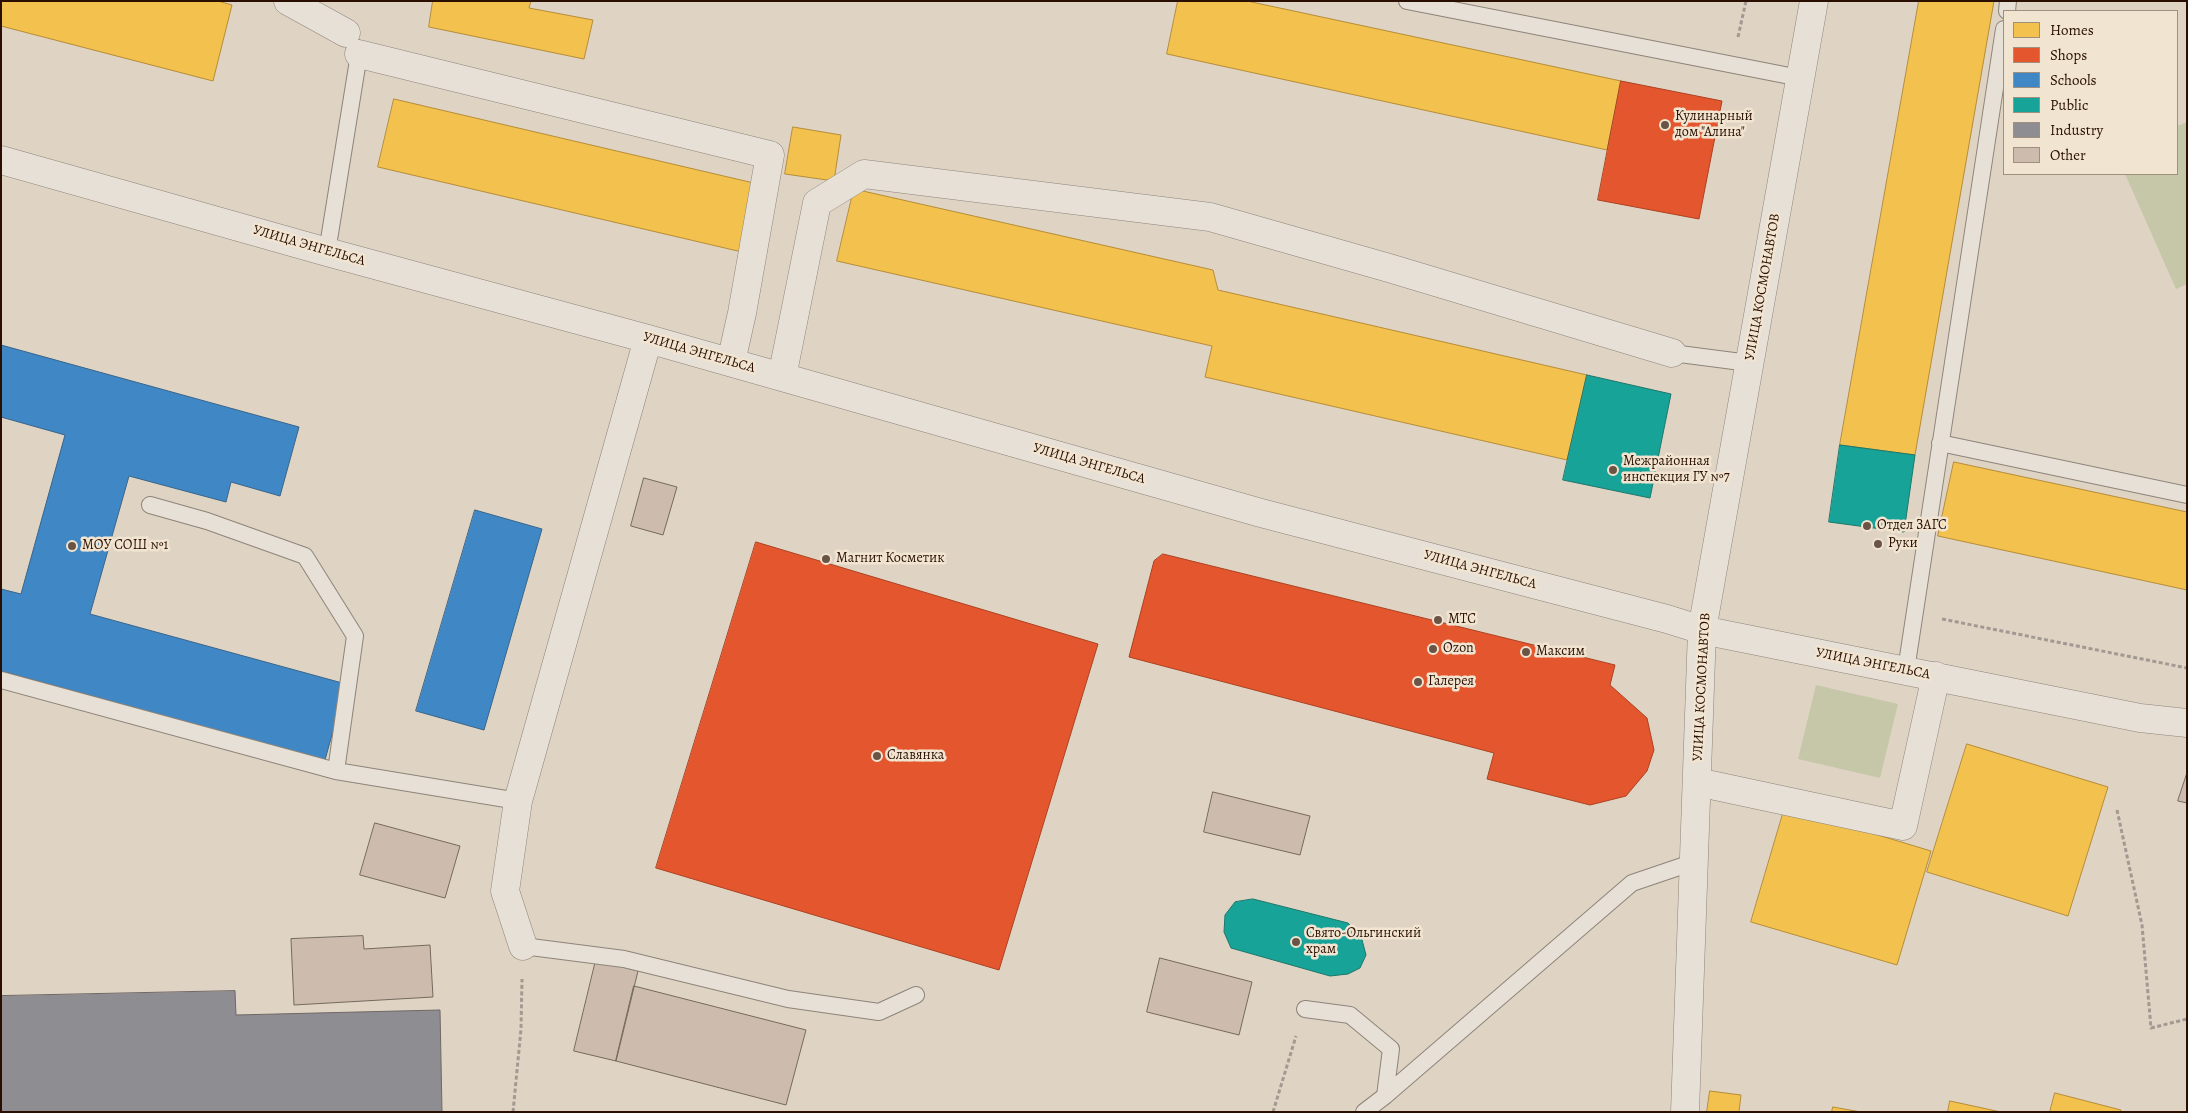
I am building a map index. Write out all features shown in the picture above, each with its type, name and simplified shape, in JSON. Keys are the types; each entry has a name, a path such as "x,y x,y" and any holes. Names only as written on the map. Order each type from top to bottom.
{"street":[{"path":"288,1 352,43 770,155 742,313 731,362"},
{"name":"УЛИЦА КОСМОНАВТОВ","path":"1685,1112 1702,630 1814,1"},
{"name":"УЛИЦА ЭНГЕЛЬСА","path":"1,160 327,252 731,362 1261,513 1667,619 1702,630 2140,718 2187,723"},
{"path":"782,377 817,203 864,174 1210,217 1389,268 1672,353"},
{"path":"523,946 505,891 518,801 648,339"},
{"path":"1697,782 1903,826 1936,676"}],"lane":[{"path":"1407,1 1800,78"},
{"path":"1906,670 2003,35"},
{"path":"327,252 352,43"},
{"path":"1672,353 1749,363"},
{"path":"1940,443 2187,495"},
{"path":"150,505 207,521 305,556 355,636 336,771"},
{"path":"1,680 336,771 518,801"},
{"path":"1364,1112 1632,883 1694,862"},
{"path":"523,946 624,959 788,999 879,1012 916,995"},
{"path":"1305,1009 1350,1015 1391,1049 1385,1096"}],"path":[{"path":"1738,39 1746,1"},
{"path":"1914,614 2187,668"},
{"path":"2117,810 2142,925 2150,1028 2187,1019"},
{"path":"513,1112 521,1029 523,946"},
{"path":"1273,1112 1305,1009"}],"green space":[{"path":"2187,122 2187,284 2176,289 2125,175 2178,175 2178,126"},
{"path":"1816,685 1898,704 1880,778 1798,759"}],"building: Homes":[{"path":"1,1 218,1 232,5 213,81 1,26"},
{"path":"433,1 531,1 529,8 593,20 584,59 429,27"},
{"path":"1178,1 1247,1 1621,81 1607,150 1167,54"},
{"path":"1919,1 1994,1 1915,455 1840,445"},
{"path":"394,99 758,184 742,252 378,167"},
{"path":"793,127 841,135 834,181 785,174"},
{"path":"854,189 1213,270 1218,290 1587,375 1567,460 1205,377 1212,346 837,261"},
{"path":"1954,462 2187,512 2187,590 1938,536"},
{"path":"1967,744 2108,787 2068,916 1927,872"},
{"path":"1785,807 1931,851 1897,965 1751,922"},
{"path":"1710,1091 1741,1095 1739,1112 1707,1112"},
{"path":"2055,1093 2121,1110 2120,1112 2050,1112"},
{"path":"1950,1101 2001,1112 1948,1112"},
{"path":"1833,1107 1861,1112 1832,1112"}],"building: Shops":[{"name":"Кулинарный дом \"Алина\"","path":"1621,81 1722,101 1699,219 1598,200"},
{"name":"Славянка","path":"756,542 1098,644 999,970 656,868"},
{"name":"Галерея","path":"1163,554 1615,665 1610,685 1647,718 1654,750 1647,771 1626,796 1590,805 1487,779 1494,753 1129,657 1154,561"}],"building: Schools":[{"name":"МОУ СОШ №1","path":"1,345 299,427 280,496 231,482 226,502 129,476 90,614 346,684 325,760 1,671 1,589 21,594 65,435 1,417"},
{"path":"475,510 542,529 484,730 416,711"}],"building: Public":[{"path":"1587,375 1671,394 1650,498 1563,480"},
{"path":"1840,445 1915,455 1904,532 1829,522"},
{"name":"Свято-Ольгинский храм","path":"1253,899 1348,923 1361,936 1366,955 1360,968 1348,974 1330,976 1231,948 1224,932 1225,915 1235,902"}],"building: Industry":[{"path":"235,991 236,1015 440,1010 442,1112 1,1112 1,996"}],"building: Other":[{"path":"644,478 677,487 663,535 631,526"},
{"path":"2187,773 2187,803 2178,801"},
{"path":"1213,792 1310,816 1300,855 1204,832"},
{"path":"375,823 460,846 445,898 360,875"},
{"path":"363,936 364,949 430,945 433,997 294,1005 291,939"},
{"path":"1160,958 1252,982 1239,1035 1147,1012"},
{"path":"596,960 638,971 616,1061 574,1051"},
{"path":"634,986 806,1030 786,1105 616,1061"}],"place":[{"name":"Кулинарный дом \"Алина\"","path":"1665,125"},
{"name":"Межрайонная инспекция ГУ №7","path":"1613,470"},
{"name":"Отдел ЗАГС","path":"1867,526"},
{"name":"Руки","path":"1878,544"},
{"name":"МОУ СОШ №1","path":"72,546"},
{"name":"Магнит Косметик","path":"826,559"},
{"name":"МТС","path":"1438,620"},
{"name":"Ozon","path":"1433,649"},
{"name":"Максим","path":"1526,652"},
{"name":"Галерея","path":"1418,682"},
{"name":"Славянка","path":"877,756"},
{"name":"Свято-Ольгинский храм","path":"1296,942"}]}
